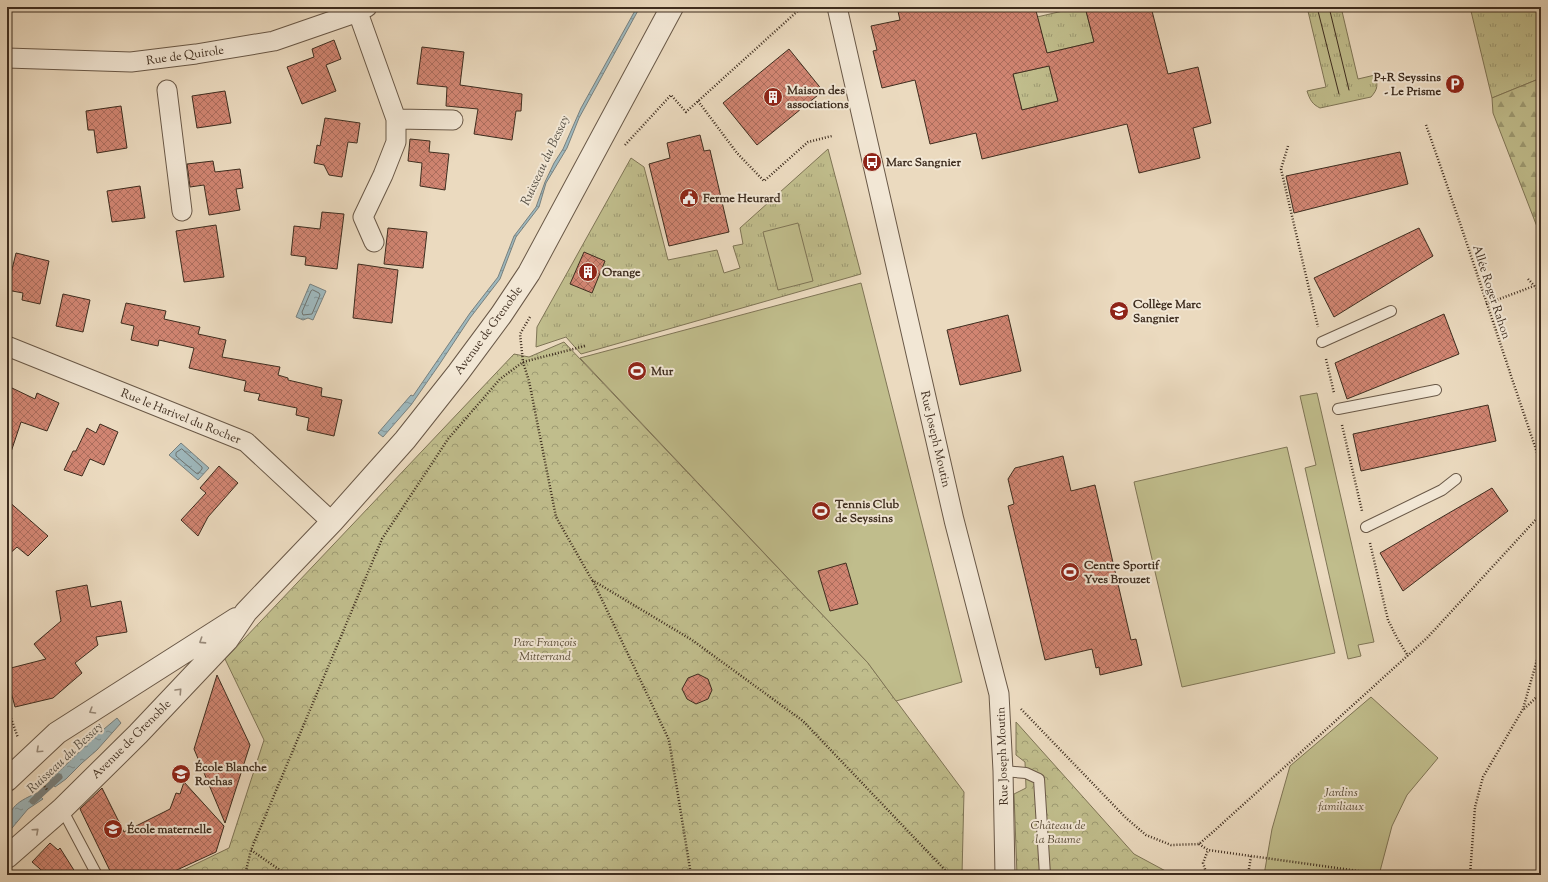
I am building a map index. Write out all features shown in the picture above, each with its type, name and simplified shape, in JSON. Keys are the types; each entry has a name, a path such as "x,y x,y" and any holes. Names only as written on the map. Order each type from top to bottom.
{"street":[{"name":"Avenue de Grenoble","path":"7,857 62,809 138,734 228,640 246,612 332,522 405,440 458,373 501,315 529,273 672,7"},
{"name":"Rue Joseph Moutin","path":"838,7 956,527 999,694 1006,875"},
{"name":"Rue de Quirole","path":"7,58 131,62 196,54 274,41 360,9 396,119 396,142 384,175 363,217 374,242"},
{"path":"167,90 182,211"},
{"path":"396,119 453,120"},
{"name":"Rue le Harivel du Rocher","path":"7,346 246,442 332,522"},
{"name":"Avenue de Grenoble","path":"7,780 57,733 246,612"}],"lane":[{"path":"1322,342 1391,310"},
{"path":"1338,410 1436,390"},
{"path":"1366,527 1442,490 1456,479"},
{"path":"1003,772 1026,773 1039,779 1045,875"},
{"path":"62,809 97,875"}],"path":[{"path":"624,146 671,95 686,112 802,7"},
{"path":"698,101 738,153 764,181 808,142 832,136"},
{"name":"Allée Roger Rahon","path":"1426,125 1541,464"},
{"path":"1528,280 1541,293"},
{"path":"1486,304 1534,286"},
{"path":"530,315 520,334 523,362 529,382 556,517 592,580 669,740 691,875"},
{"path":"245,875 251,850 382,539 448,439 500,379 523,362 585,346"},
{"path":"1199,844 1427,638 1541,514"},
{"path":"592,580 692,640 803,721 946,871"},
{"path":"1470,875 1475,807 1483,777 1523,709 1541,646"},
{"path":"1523,709 1541,693"},
{"path":"999,694 1013,699 1126,818 1146,835 1171,845 1199,844 1208,850 1387,875"},
{"path":"7,706 20,744"},
{"path":"251,850 287,875"},
{"path":"1207,875 1203,863 1208,850"},
{"path":"1248,875 1251,856"},
{"path":"937,875 946,871 962,874 983,875"}],"green space":[{"path":"1085,7 1094,42 1047,53 1037,17"},
{"path":"1307,7 1341,7 1358,79 1375,75 1377,87 1371,97 1320,108 1315,105 1309,97 1307,91 1326,87"},
{"path":"1470,7 1541,7 1541,78 1492,98"},
{"path":"1049,66 1058,101 1022,110 1013,74"},
{"path":"1541,78 1541,237 1493,113 1492,98"},
{"path":"828,149 861,274 581,354 566,337 536,347 537,327 631,158 644,167 668,260 717,250 724,273 740,268 733,246 743,244 740,228"},
{"path":"798,223 813,281 778,290 763,232"},
{"name":"Tennis Club de Seyssins","path":"861,283 962,682 896,701 868,663 580,358"},
{"name":"Parc François Mitterrand","path":"564,342 868,663 964,792 962,875 173,875 229,848 264,740 225,659 514,354 529,357"},
{"path":"1317,393 1374,642 1358,645 1361,656 1348,659 1305,468 1316,465 1300,396"},
{"path":"1287,447 1335,653 1182,687 1134,482"},
{"name":"Jardins familiaux","path":"1371,697 1438,758 1407,795 1392,826 1379,875 1264,875 1272,829 1290,766"},
{"name":"Château de la Baume","path":"1016,722 1134,854 1173,875 1017,875 1014,794 1026,788 1025,762 1016,755"}],"water":[{"path":"637,7 640,7 579,118 567,148 546,183 539,207 516,237 500,279 470,318 411,405 383,437 378,433 411,395 413,396 470,313 498,277 514,236 536,207 545,182 563,149 581,108"},
{"path":"310,284 326,291 313,320 308,318 303,320 296,317"},
{"path":"181,443 209,468 198,480 169,455"},
{"path":"117,718 121,723 97,750 66,779 55,787 50,780"},
{"path":"37,793 43,799 28,809 7,834 8,818 13,808 23,800"}],"building":[{"path":"897,7 1035,7 1047,53 1094,42 1085,7 1151,7 1168,74 1198,67 1211,123 1193,128 1200,158 1139,173 1127,124 982,159 976,133 930,144 915,80 882,88 873,51 877,50 871,26 900,20","holes":["1049,66 1058,101 1022,110 1013,74"]},
{"path":"334,40 341,59 326,65 336,91 302,104 287,67 314,57 312,49"},
{"path":"422,47 464,52 460,85 522,94 521,111 516,111 512,140 474,134 478,109 446,106 447,87 417,84"},
{"name":"Maison des associations","path":"789,49 823,91 757,145 723,103"},
{"path":"225,91 231,123 197,128 192,96"},
{"path":"121,106 127,148 97,153 94,130 88,130 86,111"},
{"path":"325,118 360,123 357,143 348,142 342,177 329,175 324,165 314,163 317,145 320,146"},
{"name":"Ferme Heurard","path":"700,135 704,151 710,150 729,232 669,246 649,164 670,158 667,143"},
{"path":"410,139 430,141 429,152 449,154 445,190 420,186 422,163 408,161"},
{"path":"1400,152 1408,184 1294,213 1286,176"},
{"path":"213,161 215,172 240,169 243,188 236,189 240,210 209,215 204,185 190,187 187,164"},
{"path":"140,186 145,218 112,222 107,191"},
{"path":"322,212 344,214 337,269 305,265 306,257 291,255 294,226 320,229"},
{"path":"216,225 224,277 184,282 176,231"},
{"path":"388,228 427,232 423,268 384,264"},
{"path":"1419,228 1433,256 1334,317 1314,278"},
{"name":"Orange","path":"584,252 605,261 592,293 570,284"},
{"path":"16,253 49,261 40,304 22,300 23,293 7,290"},
{"path":"358,264 398,270 392,323 353,318"},
{"path":"63,294 90,300 83,332 56,326"},
{"path":"126,303 166,311 164,319 200,327 198,334 226,340 222,357 280,367 278,375 288,378 288,380 322,388 321,396 342,400 334,436 307,430 309,418 296,415 297,408 258,400 260,394 244,391 246,381 189,368 194,348 159,340 158,346 131,340 134,326 121,323"},
{"path":"1444,314 1459,354 1347,399 1335,363"},
{"path":"1008,315 1021,371 960,385 947,330"},
{"path":"12,388 35,399 37,393 59,403 47,431 21,422 10,455 7,454 7,401"},
{"path":"1488,405 1496,441 1361,471 1353,434"},
{"path":"100,424 118,432 104,465 90,459 82,476 64,470 73,451 76,451 87,428 96,433"},
{"name":"Centre Sportif Yves Brouzet","path":"1063,456 1071,491 1095,485 1131,640 1136,639 1142,665 1100,675 1099,667 1096,668 1092,649 1045,660 1008,506 1014,504 1008,479 1015,468"},
{"path":"219,466 238,483 208,517 198,536 181,520 206,493 200,488"},
{"path":"1492,488 1508,511 1403,591 1380,553"},
{"path":"7,500 48,536 28,556 17,547 7,556"},
{"path":"846,563 858,604 830,611 818,571"},
{"path":"87,585 91,607 121,601 127,632 96,637 98,645 75,663 82,673 53,698 15,707 7,677 7,669 46,659 34,644 61,621 56,591"},
{"path":"698,674 708,679 712,690 708,699 696,704 687,699 682,689 688,678"},
{"path":"217,675 250,745 225,823 194,749"},
{"path":"184,782 224,826 216,852 166,875 112,875 80,809 102,788 124,832 170,809 176,793 180,794"},
{"path":"50,843 58,850 60,848 77,875 47,875 32,862"}],"waterway":[{"name":"Ruisseau du Bessay","path":"33,801 59,777"}],"tram line":[{"path":"1317,7 1339,94"},
{"path":"1329,7 1349,90"}],"place":[{"name":"P+R Seyssins - Le Prisme","path":"1455,84"},
{"name":"Maison des associations","path":"773,97"},
{"name":"Marc Sangnier","path":"872,162"},
{"name":"Ferme Heurard","path":"689,198"},
{"name":"Orange","path":"588,272"},
{"name":"Collège Marc Sangnier","path":"1119,311"},
{"name":"Mur","path":"637,371"},
{"name":"Tennis Club de Seyssins","path":"821,511"},
{"name":"Centre Sportif Yves Brouzet","path":"1070,572"},
{"name":"École Blanche Rochas","path":"181,774"},
{"name":"École maternelle","path":"113,829"}]}
